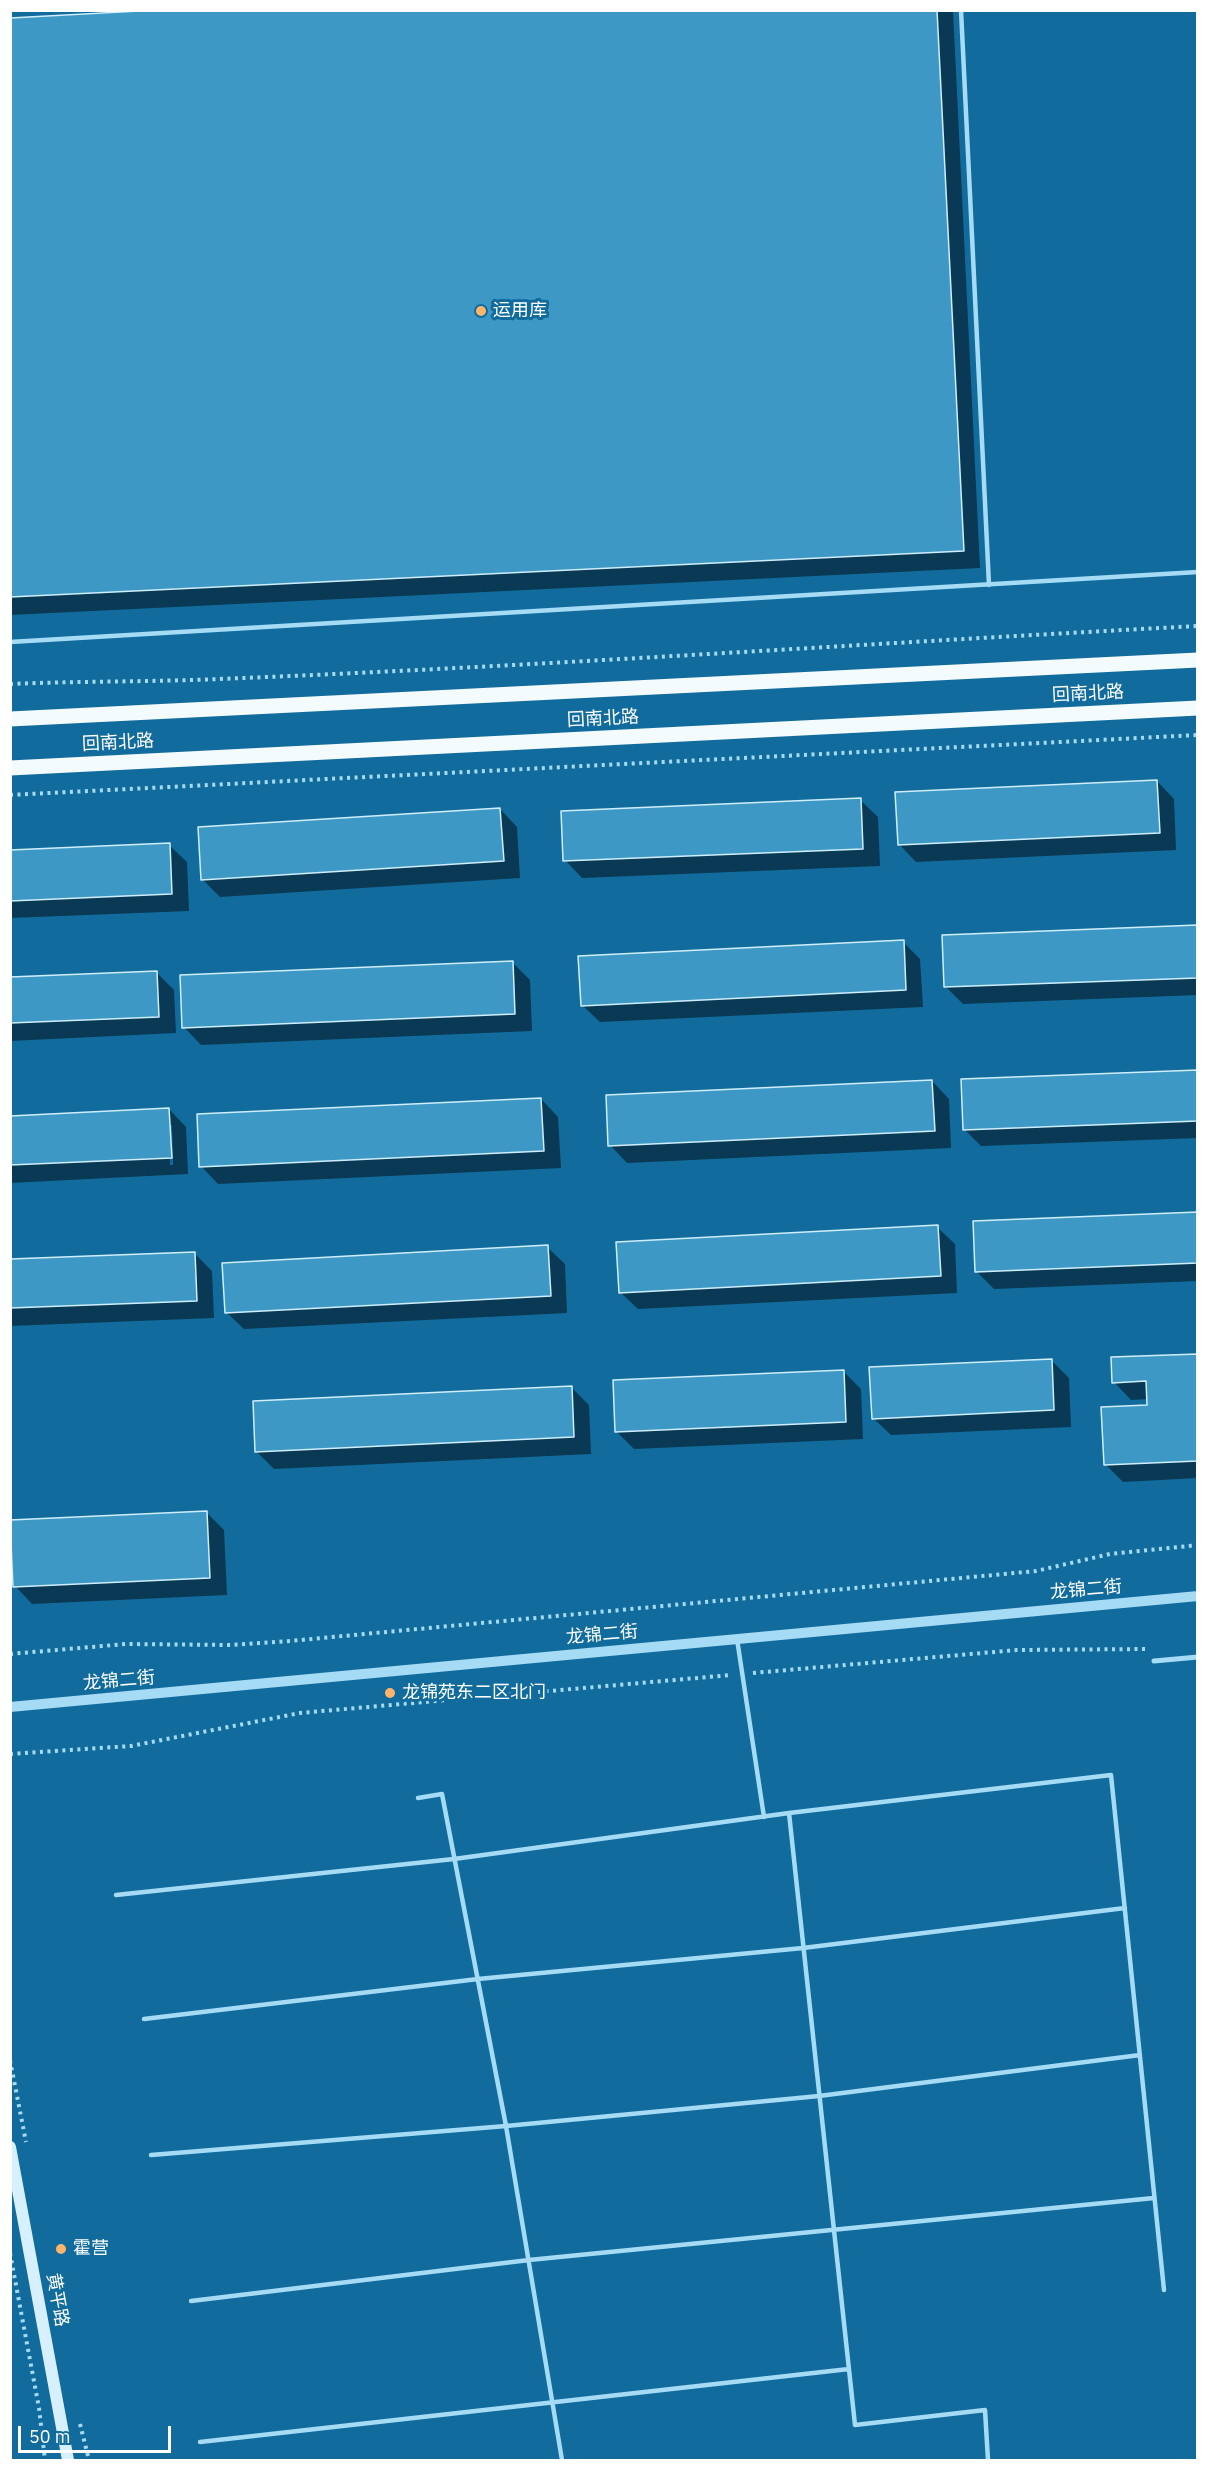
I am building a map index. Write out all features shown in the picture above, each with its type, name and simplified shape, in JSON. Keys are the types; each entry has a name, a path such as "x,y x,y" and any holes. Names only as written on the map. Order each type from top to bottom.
{"main road":[{"name":"回南北路","path":"10,718 1197,660"},
{"name":"回南北路","path":"10,768 1197,708"},
{"name":"黄平路","path":"10,2147 68,2460"}],"street":[{"name":"龙锦二街","path":"10,1707 1197,1596"},
{"path":"1154,1661 1197,1657"}],"lane":[{"path":"961,10 989,585"},
{"path":"10,642 1197,572"},
{"path":"737,1639 764,1817"},
{"path":"116,1895 454,1859 764,1817 1111,1775 1164,2289"},
{"path":"418,1798 442,1794 506,2126 562,2460"},
{"path":"789,1814 855,2426 985,2410 988,2460"},
{"path":"144,2019 478,1979 803,1948 1125,1908"},
{"path":"152,2155 506,2126 819,2096 1140,2055"},
{"path":"192,2301 529,2260 1154,2198"},
{"path":"200,2442 849,2368"}],"path":[{"path":"10,684 217,680 756,653 890,642 1197,626"},
{"path":"10,795 1197,735"},
{"path":"10,1654 126,1644 231,1645 290,1641 1036,1570 1110,1554 1197,1545"},
{"path":"10,1754 130,1746 300,1713 1017,1650 1155,1649"},
{"path":"10,2253 39,2408 45,2460"}],"building":[{"name":"运用库","path":"158,10 937,10 964,551 10,597 10,18"},
{"path":"1157,780 1160,833 898,845 895,792"},
{"path":"861,798 863,849 563,861 561,811"},
{"path":"500,808 504,861 201,880 198,827"},
{"path":"170,843 172,894 10,901 10,850"},
{"path":"1198,925 1198,978 944,987 942,935"},
{"path":"904,940 906,990 581,1006 578,956"},
{"path":"513,961 515,1014 182,1028 180,975"},
{"path":"157,971 159,1017 10,1023 10,977"},
{"path":"1198,1070 1198,1121 963,1130 961,1079"},
{"path":"932,1080 935,1131 608,1146 606,1095"},
{"path":"541,1098 544,1151 199,1167 197,1114"},
{"path":"169,1108 172,1158 10,1165 10,1116"},
{"path":"1198,1212 1198,1263 975,1272 973,1221"},
{"path":"938,1225 941,1276 619,1293 616,1242"},
{"path":"548,1245 551,1296 225,1313 222,1263"},
{"path":"195,1252 197,1301 10,1308 10,1259"},
{"path":"1198,1354 1198,1461 1104,1465 1101,1407 1147,1405 1146,1381 1112,1383 1111,1357"},
{"path":"1052,1359 1054,1410 872,1419 869,1367"},
{"path":"844,1370 846,1422 615,1432 613,1380"},
{"path":"572,1386 574,1437 255,1452 253,1401"},
{"path":"207,1511 210,1578 13,1587 10,1520"}],"place":[{"name":"运用库","path":"481,311"},
{"name":"龙锦苑东二区北门","path":"390,1693"},
{"name":"霍营","path":"61,2249"}]}
